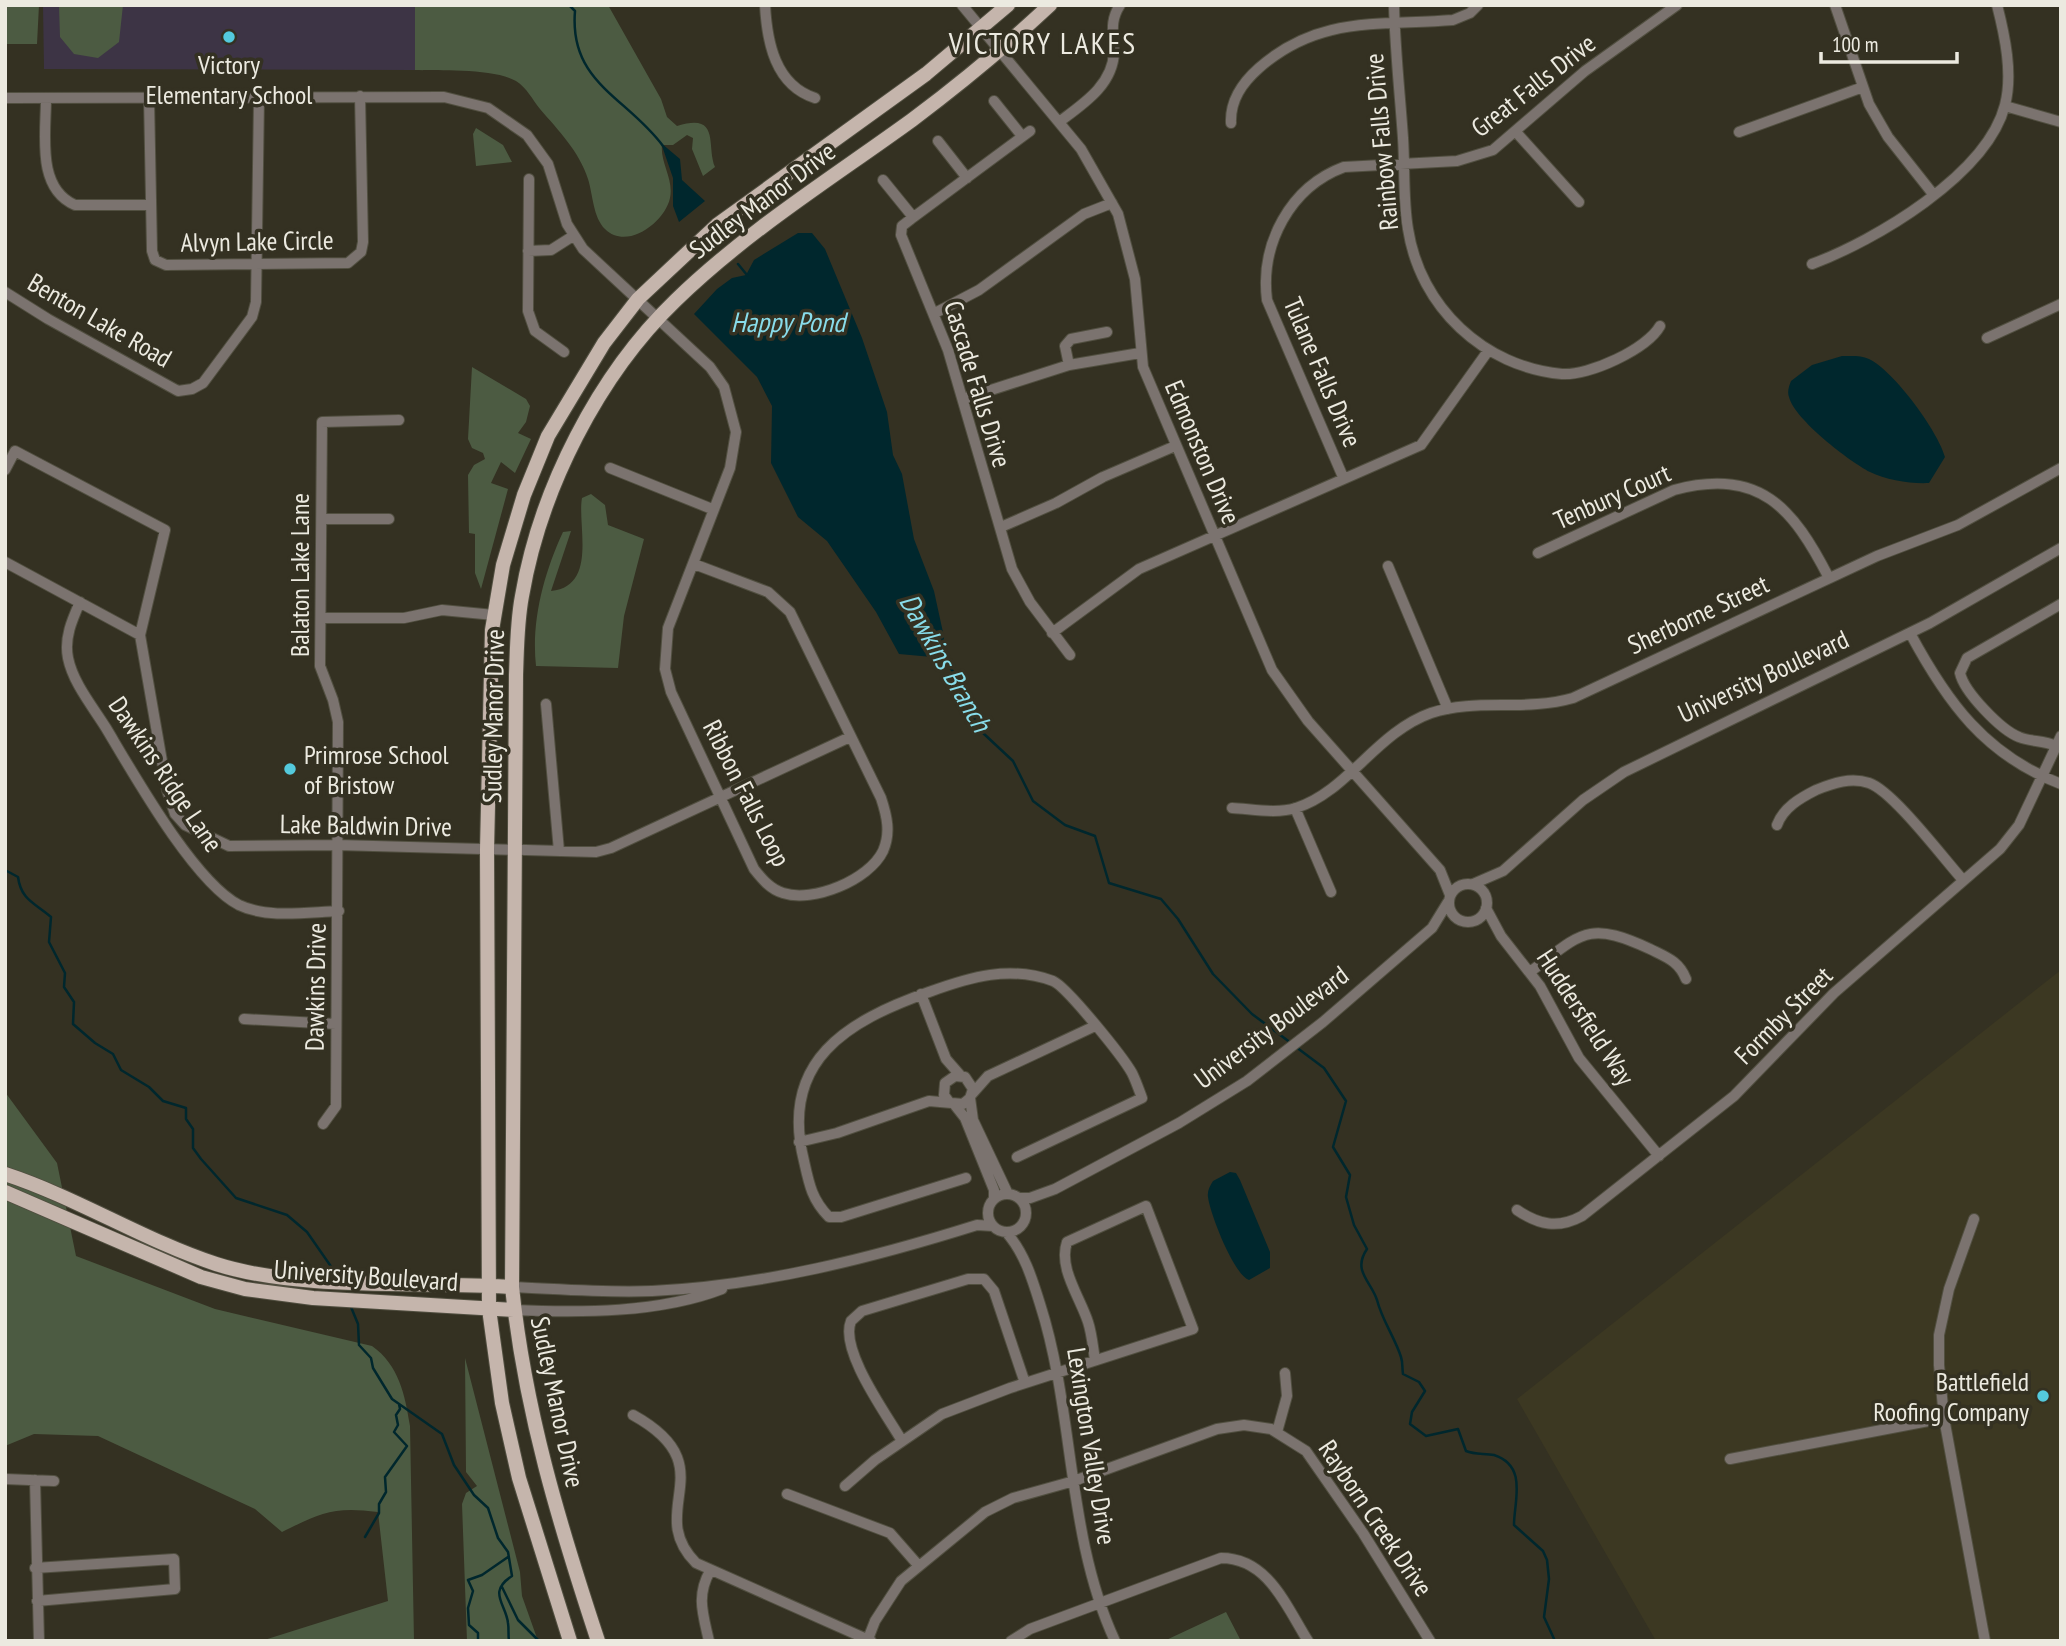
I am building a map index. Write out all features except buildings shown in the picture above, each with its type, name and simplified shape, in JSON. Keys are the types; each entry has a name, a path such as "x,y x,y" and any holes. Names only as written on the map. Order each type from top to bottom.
{"main road":[{"name":"Sudley Manor Drive","path":"570,1641 519,1478 502,1403 489,1309 487,850 494,615 503,565 524,495 548,436 598,353 638,299 717,225 915,81 1008,5"},
{"name":"Sudley Manor Drive","path":"598,1641 544,1466 524,1383 512,1287 518,631 521,599 533,546 548,502 584,426 621,366 659,318 720,260 756,231 914,119 1000,51 1050,5"},
{"name":"University Boulevard","path":"5,1174 217,1264 272,1275 322,1280 512,1287"},
{"name":"University Boulevard","path":"5,1192 201,1277 277,1296 514,1310"}],"street":[{"path":"765,5 766,37 773,57 794,87 815,98"},
{"name":"Edmonston Drive","path":"962,5 1059,122 1092,166 1112,203 1125,234 1135,279 1143,367 1272,670 1308,721 1440,870 1469,884"},
{"path":"1059,122 1089,99 1109,76 1114,53 1113,17 1120,5"},
{"name":"Rainbow Falls Drive","path":"1394,5 1408,230 1425,283 1457,327 1488,351 1533,371 1569,374 1618,359 1654,336 1660,326"},
{"path":"1231,123 1234,99 1242,85 1274,55 1314,33 1336,28 1453,20 1470,13 1478,5"},
{"name":"Great Falls Drive","path":"1405,164 1476,158 1493,150 1585,71 1677,5"},
{"path":"1835,5 1868,104 1888,137 1933,194"},
{"path":"1812,264 1858,245 1933,194 1981,149 2005,106 2006,36 1997,5"},
{"path":"1739,132 1863,87"},
{"path":"8,98 360,96 458,99 475,102 501,115 527,135 541,153 552,175 573,236 551,250 528,251"},
{"name":"Alvyn Lake Circle","path":"149,98 152,251 155,260 166,265 348,263 361,252 360,96"},
{"name":"Benton Lake Road","path":"5,292 178,391 192,389 203,383 252,317 256,302 259,97"},
{"path":"46,98 47,170 56,192 64,201 75,205 151,205"},
{"path":"883,180 913,217 1026,134 994,100"},
{"path":"2005,106 2061,121"},
{"path":"1516,132 1578,202"},
{"path":"938,141 967,178"},
{"name":"Tulane Falls Drive","path":"1343,477 1267,300 1264,279 1268,254 1277,229 1292,207 1310,186 1328,173 1344,167 1405,164"},
{"path":"528,179 530,322 542,338 564,352"},
{"path":"935,313 979,290 1084,214 1112,203"},
{"name":"Cascade Falls Drive","path":"913,217 902,226 901,235 935,313 1012,569 1052,633 1070,655"},
{"name":"Ribbon Falls Loop","path":"573,236 597,263 710,367 724,387 732,407 736,432 730,468 668,628 665,669 671,692 754,869 767,884 782,893 817,894 873,865 883,850 888,832 888,818 881,798 785,606 768,592 694,564"},
{"path":"1987,338 2061,304"},
{"path":"1069,365 1065,346 1071,339 1107,332"},
{"path":"1052,633 1139,569 1343,477 1421,445 1488,351"},
{"path":"963,399 1069,365 1140,353"},
{"name":"Balaton Lake Lane","path":"337,845 338,722 320,666 322,422 399,420"},
{"path":"1001,527 1056,503 1103,477 1175,446"},
{"name":"Lake Baldwin Drive","path":"5,470 15,452 165,530 140,635 167,790 179,820 229,846 337,845 596,852 611,848 850,737"},
{"path":"610,468 712,509"},
{"name":"Sherborne Street","path":"1295,808 1352,769 1378,744 1403,726 1448,709 1535,706 1573,698 1877,556 1958,525 2061,468"},
{"name":"Tenbury Court","path":"1538,553 1674,490 1694,485 1724,483 1754,491 1789,514 1807,536 1829,578"},
{"path":"322,519 389,519"},
{"name":"University Boulevard","path":"1469,884 1503,870 1583,800 1624,772 1910,633 2061,548"},
{"path":"5,562 140,635"},
{"path":"1388,566 1448,709"},
{"name":"Dawkins Ridge Lane","path":"80,602 71,621 67,643 74,676 158,813 209,880 231,900 260,911 339,911"},
{"path":"2058,741 2020,738 2003,727 1964,684 1960,673 1967,658 2061,604"},
{"path":"321,618 404,618 442,610 494,615"},
{"path":"1910,633 1942,689 1968,723 2009,757 2061,784"},
{"path":"546,704 559,851"},
{"name":"Formby Street","path":"1517,1210 1545,1224 1574,1220 1734,1096 1834,993 2010,837 2058,741"},
{"path":"1777,825 1788,807 1820,789 1847,781 1870,783 1887,794 1963,880"},
{"path":"1232,808 1295,808 1331,892"},
{"name":"Dawkins Drive","path":"323,1124 337,1106 337,845"},
{"name":"Edmonston Drive","path":"1440,870 1449,899"},
{"name":"University Boulevard","path":"1486,904 1503,870"},
{"path":"1469,884 1483,891 1486,904 1473,921 1459,920 1450,911 1449,899 1469,884"},
{"name":"University Boulevard","path":"1013,1196 1035,1197 1055,1189 1179,1124 1264,1069 1432,928 1449,899"},
{"name":"Huddersfield Way","path":"1486,904 1501,936 1530,972 1579,1058 1659,1156"},
{"name":"University Boulevard","path":"1432,928 1459,920"},
{"name":"Huddersfield Way","path":"1473,921 1501,936"},
{"path":"1530,972 1577,937 1598,932 1621,936 1672,959 1686,979"},
{"path":"967,1178 841,1217 829,1217 813,1200 799,1142 797,1112 805,1085 822,1052 860,1020 969,977 1023,973 1055,982 1131,1072 1142,1098 1017,1157"},
{"path":"921,994 946,1059 972,1084 973,1120 1013,1196 1025,1208 1024,1220 1006,1232 993,1226 988,1215 994,1190 965,1118 952,1103 944,1085 946,1059"},
{"path":"244,1019 336,1024"},
{"path":"929,1101 951,1077 988,1076 1095,1027"},
{"path":"799,1142 837,1133 929,1101 963,1104 988,1076"},
{"name":"University Boulevard","path":"1024,1220 1055,1189"},
{"path":"991,1203 1013,1196"},
{"name":"University Boulevard","path":"939,1234 977,1217 991,1203"},
{"path":"845,1486 902,1441 942,1414 1025,1383 1193,1329 1146,1206 1067,1242 1064,1250 1064,1262 1089,1323 1096,1360"},
{"path":"1974,1219 1949,1289 1939,1335 1940,1390 1985,1641"},
{"name":"Lexington Valley Drive","path":"1024,1220 1024,1258"},
{"name":"University Boulevard","path":"512,1287 627,1292 738,1283 848,1261 980,1224 993,1226"},
{"name":"Lexington Valley Drive","path":"1006,1232 1024,1258 1055,1349 1082,1532 1100,1602 1115,1641"},
{"path":"902,1441 862,1374 849,1340 850,1321 862,1311 968,1279 984,1279 994,1291 1025,1383"},
{"name":"University Boulevard","path":"514,1310 557,1312 618,1309 707,1294 738,1283"},
{"path":"1277,1432 1287,1396 1285,1373"},
{"path":"633,1415 663,1434 676,1452 682,1482 676,1513 679,1535 688,1554 710,1571 870,1640"},
{"path":"1730,1459 1944,1418"},
{"name":"Rayborn Creek Drive","path":"870,1640 875,1621 901,1581 985,1512 1013,1499 1074,1481 1217,1429 1244,1425 1277,1432 1296,1442 1315,1461 1430,1641"},
{"path":"5,1479 54,1481"},
{"path":"35,1480 35,1568 39,1641"},
{"path":"787,1494 890,1533 918,1565"},
{"path":"35,1568 174,1559 175,1589 37,1601"},
{"path":"1012,1641 1030,1629 1210,1560 1244,1560 1269,1579 1308,1641"},
{"path":"709,1641 700,1602 702,1587 710,1571"}],"shaded area":[{"name":"Victory Elementary School","path":"43,5 415,5 415,70 44,69"},
{"path":"2061,970 2061,1641 1656,1641 1517,1399"}],"green space":[{"path":"5,5 39,5 37,44 5,44"},
{"path":"59,5 123,5 119,42 98,58 74,54 60,37"},
{"path":"415,5 608,5 661,99 667,117 677,126 691,123 706,127 715,167 703,176 692,149 693,138 687,135 673,145 662,145 671,191 667,207 644,231 624,237 614,235 605,229 598,218 588,179 574,150 520,84 506,77 481,72 415,70"},
{"path":"476,128 503,145 512,162 476,166 473,134"},
{"path":"472,367 526,399 530,406 526,422 518,433 531,439 515,473 501,462 491,483 508,489 481,589 475,573 475,534 469,533 468,475 474,465 485,459 483,453 472,448 468,439"},
{"path":"591,494 605,505 608,525 644,539 624,616 618,668 536,666 537,615 550,564 563,532 571,531 551,591 566,587 575,578 582,553 582,498"},
{"path":"5,1092 57,1163 76,1256 215,1309 372,1346 389,1362 403,1392 410,1426 414,1641 261,1641 388,1601 378,1512 350,1510 328,1513 282,1532 255,1509 98,1436 34,1434 5,1446"},
{"path":"465,1358 520,1572 522,1596 538,1641 467,1641 462,1504 466,1493 477,1486 466,1472"},
{"path":"1226,1612 1241,1641 1164,1641"}],"water":[{"path":"661,143 680,159 682,180 705,201 679,222 673,206 673,178"},
{"name":"Happy Pond","path":"798,233 812,233 825,249 862,338 887,412 893,455 902,474 914,539 934,591 944,637 943,658 899,654 876,612 827,541 798,517 771,463 772,406 757,377 694,314 717,289 732,278 746,275 754,260"},
{"path":"1842,356 1863,357 1879,366 1902,388 1934,432 1945,457 1929,483 1899,481 1870,472 1824,439 1793,406 1788,393 1791,381 1812,365"},
{"path":"1230,1172 1236,1173 1240,1180 1270,1252 1270,1268 1249,1280 1243,1276 1230,1256 1208,1197 1213,1181"}],"waterway":[{"name":"Dawkins Branch","path":"569,5 575,11 576,35 581,56 591,72 663,146"},
{"name":"Dawkins Branch","path":"738,264 747,275"},
{"name":"Dawkins Branch","path":"941,656 958,678 963,700 983,733 1013,761 1033,801 1065,825 1095,836 1109,883 1161,899 1178,919 1213,974 1252,1014 1291,1043"},
{"path":"5,870 18,877 26,896 51,917 49,942 65,973 64,987 74,1002 73,1024 113,1054 121,1070 149,1087 163,1101 186,1108 186,1119 193,1129 193,1148 236,1198 287,1215 307,1232 339,1278"},
{"name":"Dawkins Branch","path":"1296,1047 1324,1068 1346,1101 1333,1147 1350,1175 1346,1197 1354,1225 1367,1249 1361,1264 1364,1276 1402,1359 1403,1374 1419,1382 1425,1391 1412,1412 1410,1424 1426,1436 1458,1429 1466,1451 1494,1455 1505,1460 1511,1467 1517,1485 1514,1525 1543,1551 1547,1560 1549,1579 1544,1617 1555,1641"},
{"path":"351,1307 358,1324 359,1345 371,1358 373,1368 392,1399 442,1434 454,1465 474,1495 488,1508 498,1538 508,1552 512,1576 499,1593 507,1616 509,1641"},
{"path":"365,1537 379,1513 379,1504 386,1492 385,1477 407,1446 394,1432 398,1425 396,1415 400,1409 399,1404"},
{"path":"478,1641 478,1633 469,1625 468,1608 473,1591 468,1580 482,1575 508,1557"},
{"path":"502,1587 518,1620 539,1641"}],"place":[{"name":"Victory Elementary School","path":"229,37"},
{"name":"Primrose School of Bristow","path":"290,769"},
{"name":"Battlefield Roofing Company","path":"2043,1396"}],"district":[{"name":"VICTORY LAKES","path":"1043,42"}]}
